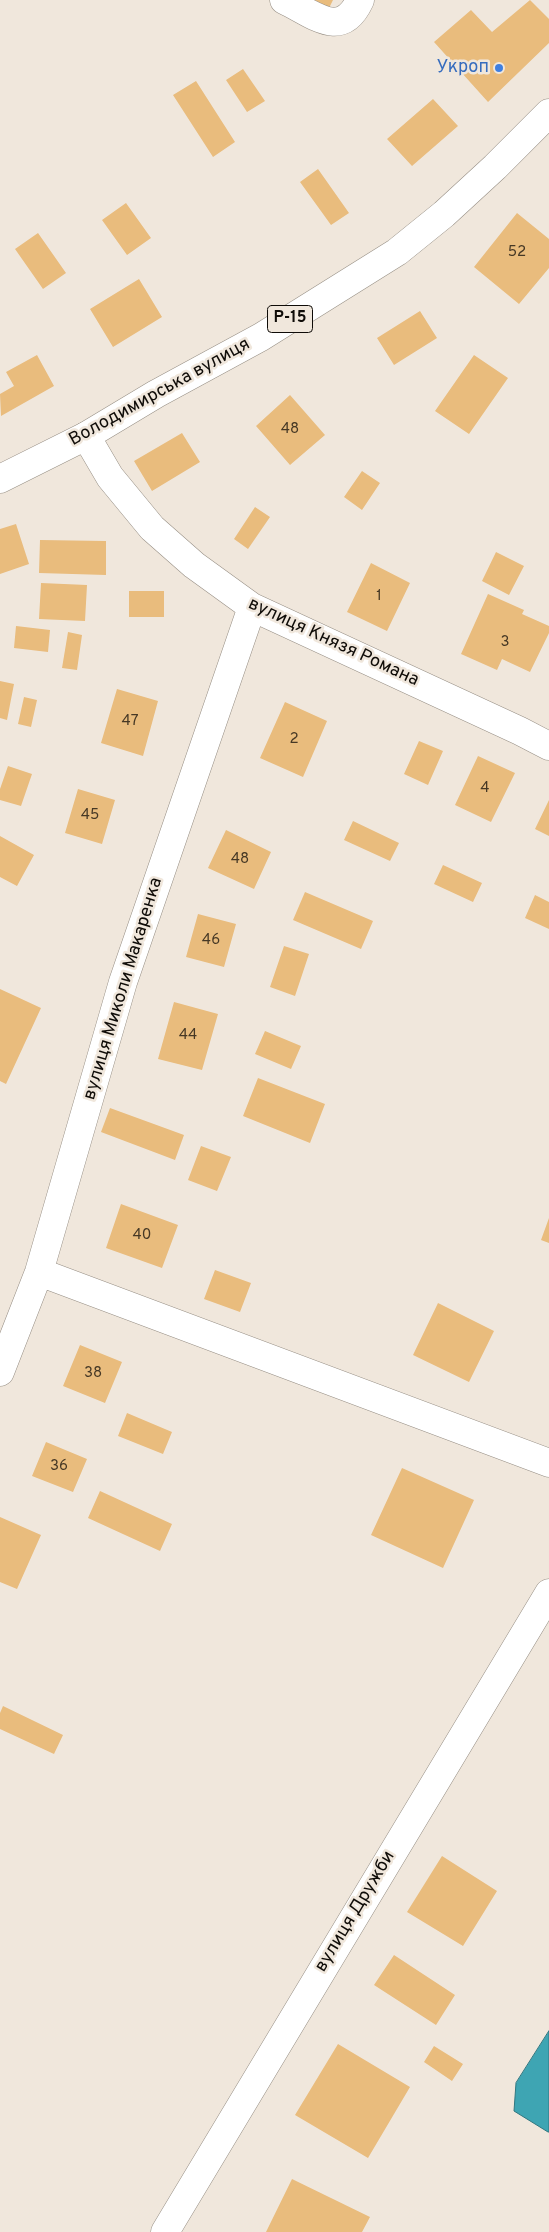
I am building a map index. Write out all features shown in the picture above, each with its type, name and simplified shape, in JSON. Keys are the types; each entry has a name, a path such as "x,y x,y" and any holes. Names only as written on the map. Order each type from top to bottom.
{"street":[{"path":"284,0 333,24 345,21 355,11 360,0"},
{"name":"Володимирська вулиця","path":"0,479 86,436 156,394 261,337 397,252 488,174 549,113"},
{"name":"вулиця Князя Романа","path":"86,436 110,477 152,528 194,565 252,607 520,730 549,746"},
{"name":"вулиця Миколи Макаренка","path":"0,1372 39,1272 122,982 252,607"},
{"path":"39,1272 549,1463"},
{"name":"вулиця Дружби","path":"165,2232 549,1593"}],"water":[{"path":"549,2031 548,2132 514,2111 516,2083"}],"building":[{"path":"306,0 333,0 328,10"},
{"path":"530,0 549,19 549,43 488,102 434,42 471,10 492,32"},
{"path":"243,69 265,101 247,112 226,80"},
{"path":"196,81 235,142 213,157 173,95"},
{"path":"433,99 458,126 412,166 387,139"},
{"path":"318,169 349,213 331,225 300,182"},
{"path":"126,203 151,238 127,255 102,220"},
{"path":"517,213 549,239 549,268 519,304 474,267"},
{"path":"38,233 66,273 43,289 15,249"},
{"path":"139,279 162,317 113,347 90,309"},
{"path":"420,311 437,338 394,365 377,338"},
{"path":"37,355 54,386 1,416 0,394 14,386 6,372"},
{"path":"474,355 508,378 469,434 435,411"},
{"path":"290,395 325,435 290,465 256,426"},
{"path":"182,433 200,462 152,491 134,461"},
{"path":"362,471 380,483 362,510 344,497"},
{"path":"255,507 270,517 248,549 234,539"},
{"path":"16,524 29,564 0,574 0,529"},
{"path":"40,540 106,541 106,575 39,573"},
{"path":"496,552 524,566 509,595 482,581"},
{"path":"371,563 410,583 387,631 347,612"},
{"path":"41,583 87,585 85,621 39,619"},
{"path":"129,591 164,591 164,617 129,617"},
{"path":"488,594 524,610 522,614 549,626 549,633 530,672 502,659 497,670 461,654"},
{"path":"16,626 50,630 48,652 14,648"},
{"path":"68,632 82,635 77,670 62,668"},
{"path":"0,681 14,684 7,720 0,718"},
{"path":"117,689 158,701 143,756 101,743"},
{"path":"24,697 37,700 31,727 18,724"},
{"path":"285,702 327,721 303,777 260,758"},
{"path":"419,741 443,751 428,785 404,774"},
{"path":"478,756 515,773 491,822 455,805"},
{"path":"8,766 32,774 21,806 0,800 0,789"},
{"path":"78,789 115,800 102,844 65,833"},
{"path":"549,800 549,836 535,829"},
{"path":"353,821 399,843 390,861 344,840"},
{"path":"226,830 271,852 254,889 208,868"},
{"path":"0,836 34,855 17,886 0,877"},
{"path":"443,865 482,883 473,902 434,884"},
{"path":"305,892 373,921 361,949 293,920"},
{"path":"535,895 549,902 549,929 525,918"},
{"path":"198,914 236,924 224,967 186,957"},
{"path":"284,946 309,954 295,996 270,987"},
{"path":"0,989 41,1008 6,1084 0,1081"},
{"path":"174,1002 218,1014 202,1070 158,1059"},
{"path":"265,1031 301,1046 291,1069 255,1054"},
{"path":"258,1078 325,1104 310,1143 243,1116"},
{"path":"110,1108 184,1135 175,1160 101,1132"},
{"path":"201,1146 231,1157 217,1191 188,1180"},
{"path":"121,1204 178,1225 162,1268 106,1248"},
{"path":"549,1218 549,1243 541,1240"},
{"path":"215,1270 251,1283 240,1312 204,1299"},
{"path":"438,1303 494,1331 469,1382 413,1355"},
{"path":"80,1345 122,1362 105,1403 63,1386"},
{"path":"127,1413 172,1432 163,1454 118,1436"},
{"path":"46,1442 87,1459 73,1492 32,1476"},
{"path":"402,1468 474,1500 443,1568 371,1535"},
{"path":"100,1491 172,1524 160,1551 88,1518"},
{"path":"0,1517 41,1535 17,1589 0,1582"},
{"path":"3,1706 63,1735 54,1754 0,1729 0,1713"},
{"path":"442,1856 497,1891 463,1946 407,1912"},
{"path":"394,1955 455,1995 436,2025 374,1985"},
{"path":"338,2044 410,2087 368,2158 295,2115"},
{"path":"434,2046 463,2064 452,2081 424,2062"},
{"path":"292,2179 370,2217 362,2232 266,2232"}],"place":[{"name":"Укроп","path":"499,68"}]}
